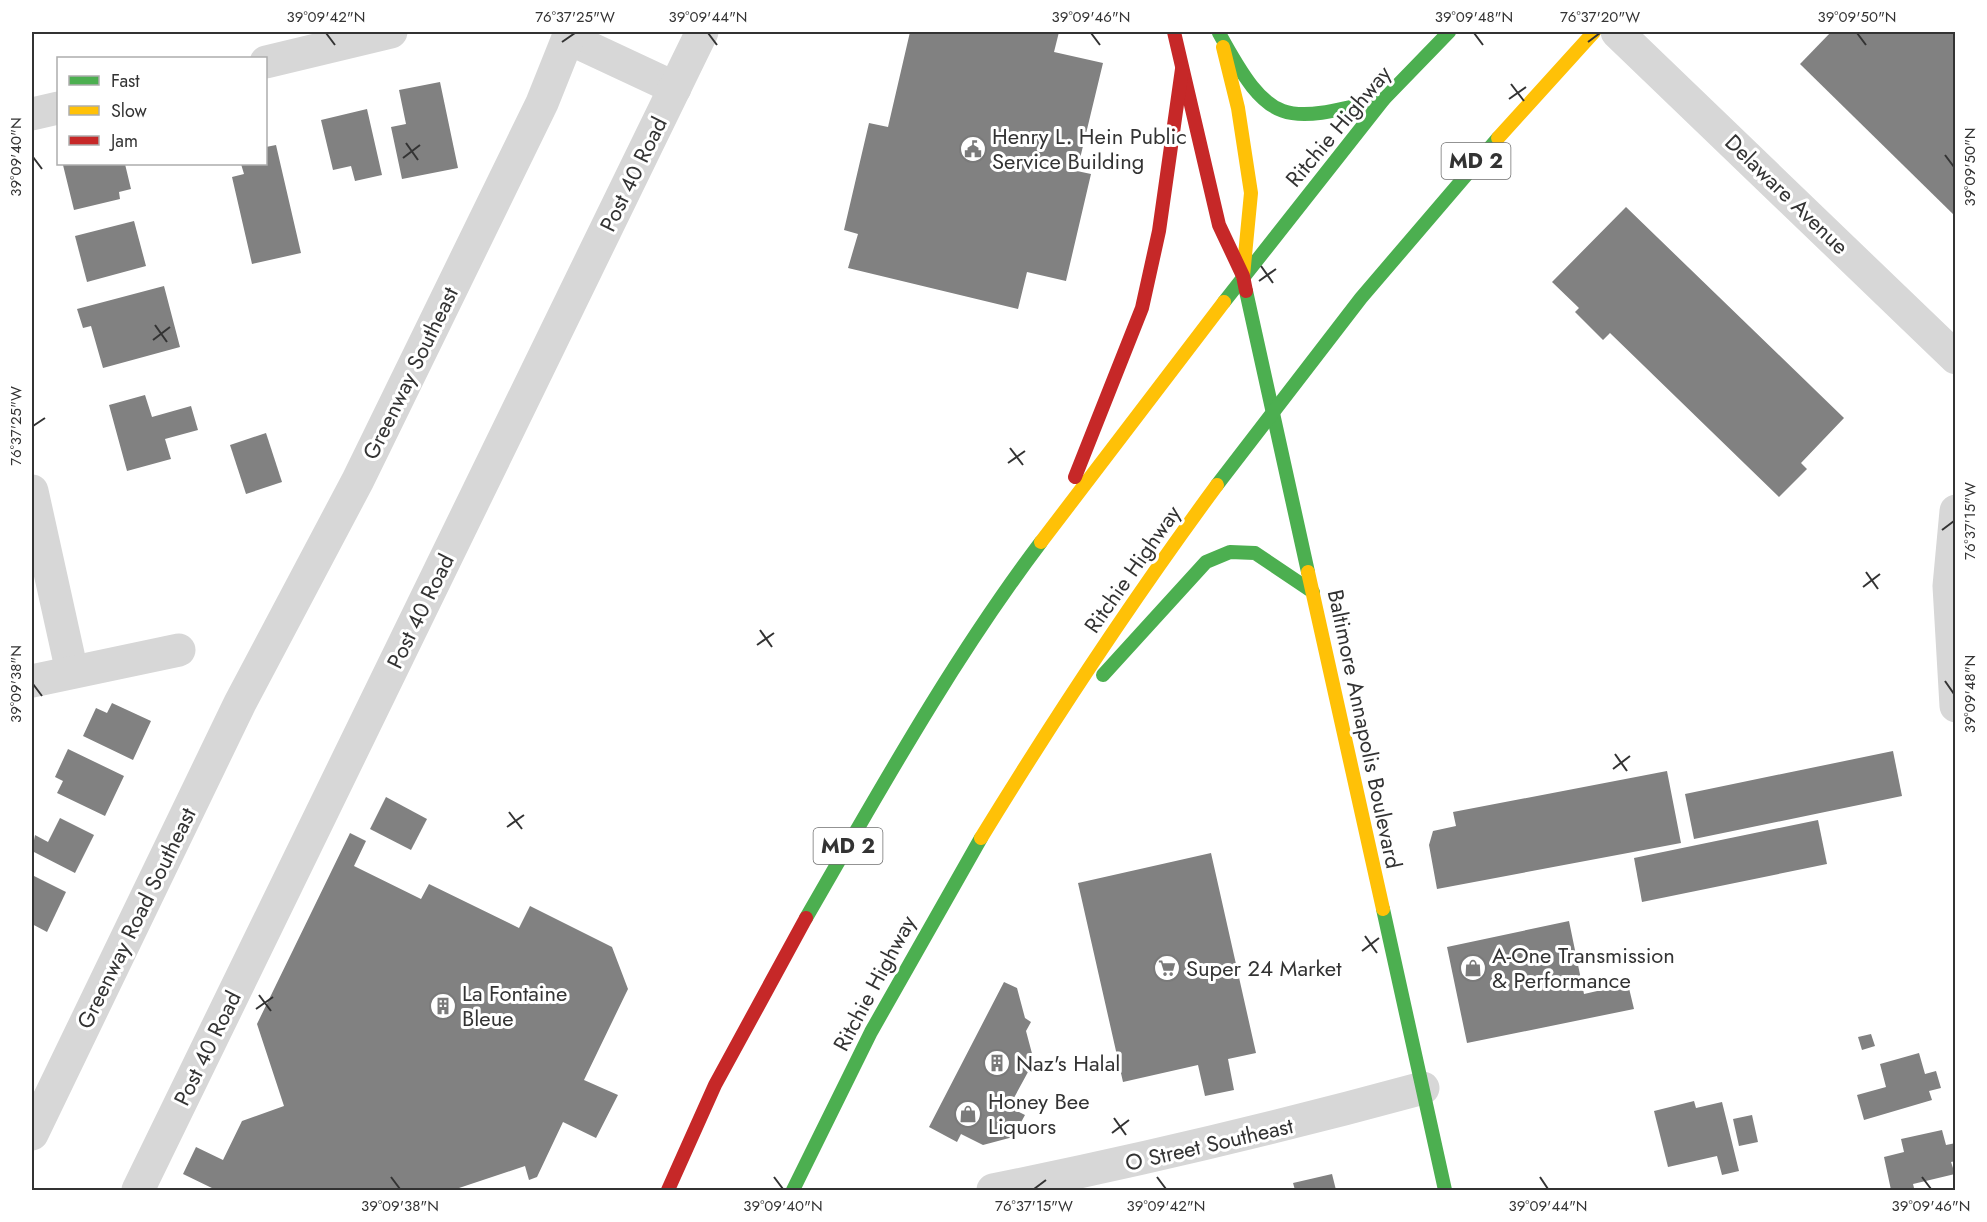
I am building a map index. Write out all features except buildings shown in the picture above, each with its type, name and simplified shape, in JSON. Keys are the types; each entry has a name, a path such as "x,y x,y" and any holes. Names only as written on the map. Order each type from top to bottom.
{"main road":[{"name":"Baltimore Annapolis Boulevard","path":"1174,32 1219,225 1243,276 1445,1191"},
{"name":"Baltimore Annapolis Boulevard","path":"1219,32 1238,108 1251,193 1243,276"},
{"path":"1219,32 1241,76 1256,97 1274,110 1288,115 1314,116 1384,99"},
{"name":"Ritchie Highway","path":"668,1191 714,1085 890,771 1015,577 1243,276 1384,99 1449,32"},
{"name":"Ritchie Highway","path":"793,1191 850,1071 909,958 1027,758 1175,542 1273,411 1471,166 1593,32"},
{"path":"1058,518 1143,308 1159,231 1182,69"},
{"path":"1027,758 1206,562 1230,552 1255,553 1313,592"}],"street":[{"path":"267,62 392,32"},
{"name":"Post 40 Road","path":"138,1191 702,32"},
{"name":"Delaware Avenue","path":"1617,32 1956,358"},
{"path":"568,35 675,88"},
{"name":"Greenway Southeast","path":"240,703 363,470 542,103 568,35"},
{"path":"32,114 57,108"},
{"path":"32,491 72,672"},
{"path":"1956,511 1949,586 1956,706"},
{"path":"32,681 179,650"},
{"name":"Greenway Road Southeast","path":"32,1134 240,703"},
{"name":"O Street Southeast","path":"993,1191 1126,1164 1250,1135 1423,1088"}],"traffic: fast":[{"path":"1224,302 1384,99 1449,32"},
{"path":"1219,33 1253,87 1267,102 1283,111 1301,114 1323,113 1384,99"},
{"path":"1217,485 1361,298 1498,138"},
{"path":"1246,291 1308,572"},
{"path":"806,918 947,679 1041,542"},
{"path":"1103,675 1206,562 1230,552 1255,553 1313,592"},
{"path":"793,1190 871,1032 981,838"},
{"path":"1383,909 1445,1190"}],"traffic: slow":[{"path":"1498,138 1594,32"},
{"path":"1223,47 1238,108 1251,193 1243,276"},
{"path":"1041,542 1224,302"},
{"path":"981,838 1095,659 1217,485"},
{"path":"1308,572 1383,909"}],"traffic: jam":[{"path":"1174,32 1219,225 1243,276 1246,291"},
{"path":"1075,477 1142,308 1159,231 1182,69"},
{"path":"668,1190 715,1085 806,918"}],"place":[{"name":"Henry L. Hein Public Service Building","path":"973,149"},
{"name":"Super 24 Market","path":"1167,968"},
{"name":"A-One Transmission & Performance","path":"1473,968"},
{"name":"La Fontaine Bleue","path":"443,1006"},
{"name":"Naz's Halal","path":"997,1063"},
{"name":"Honey Bee Liquors","path":"968,1114"}]}
